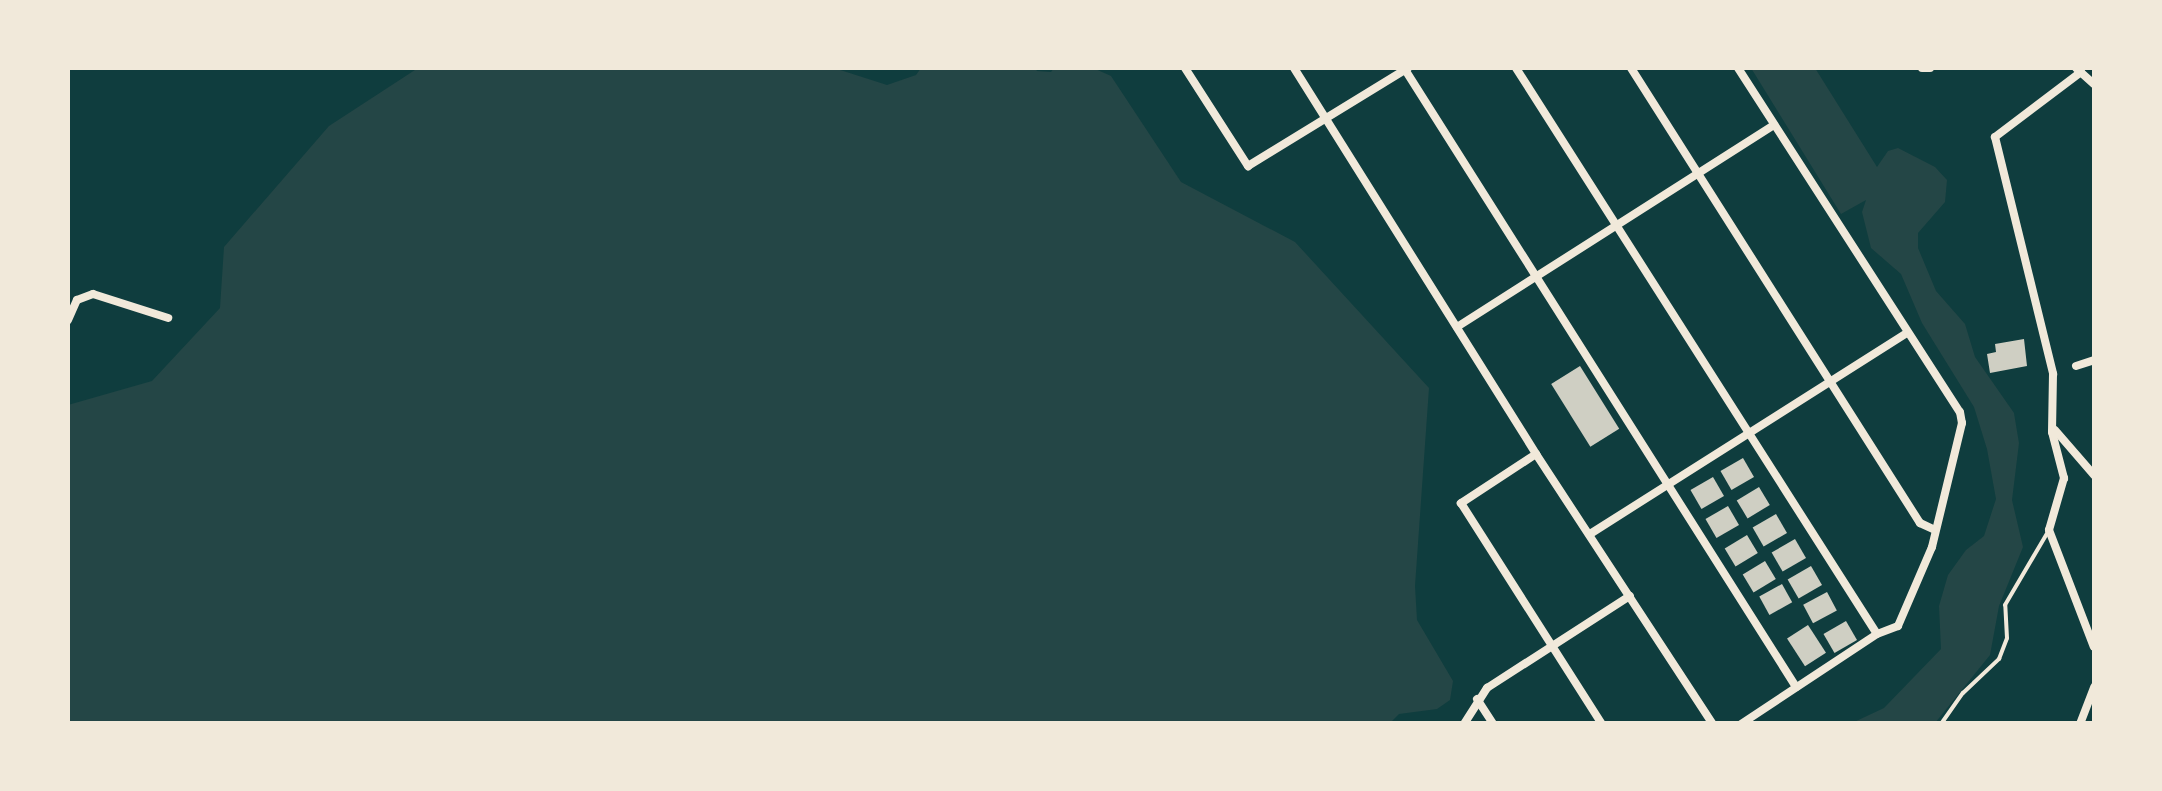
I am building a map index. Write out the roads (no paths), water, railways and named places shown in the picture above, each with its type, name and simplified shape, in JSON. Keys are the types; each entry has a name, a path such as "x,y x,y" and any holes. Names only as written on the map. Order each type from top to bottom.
{"street":[{"path":"1185,68 1248,166 1405,68 1796,687"},
{"path":"1294,68 1536,454 1713,724"},
{"path":"1516,68 1878,634"},
{"path":"1631,68 1920,522 1933,530"},
{"path":"1738,68 1960,412 1962,422 1932,547 1898,626 1878,634 1740,724"},
{"path":"1922,68 1930,68"},
{"path":"2094,84 2078,70 1995,137 2053,374 2052,427 2064,478 2048,530 2094,647"},
{"path":"1457,328 1774,125"},
{"path":"68,320 77,300 93,294 168,318"},
{"path":"1590,534 1907,333"},
{"path":"2076,366 2094,360"},
{"path":"2052,427 2094,475"},
{"path":"1536,454 1462,502 1602,724"},
{"path":"1464,724 1477,699 1630,596"},
{"path":"2080,724 2094,688"},
{"path":"1477,699 1493,724"}],"lane":[{"path":"1941,724 1963,693 1999,660 2006,638 2006,605 2048,530"}]}
